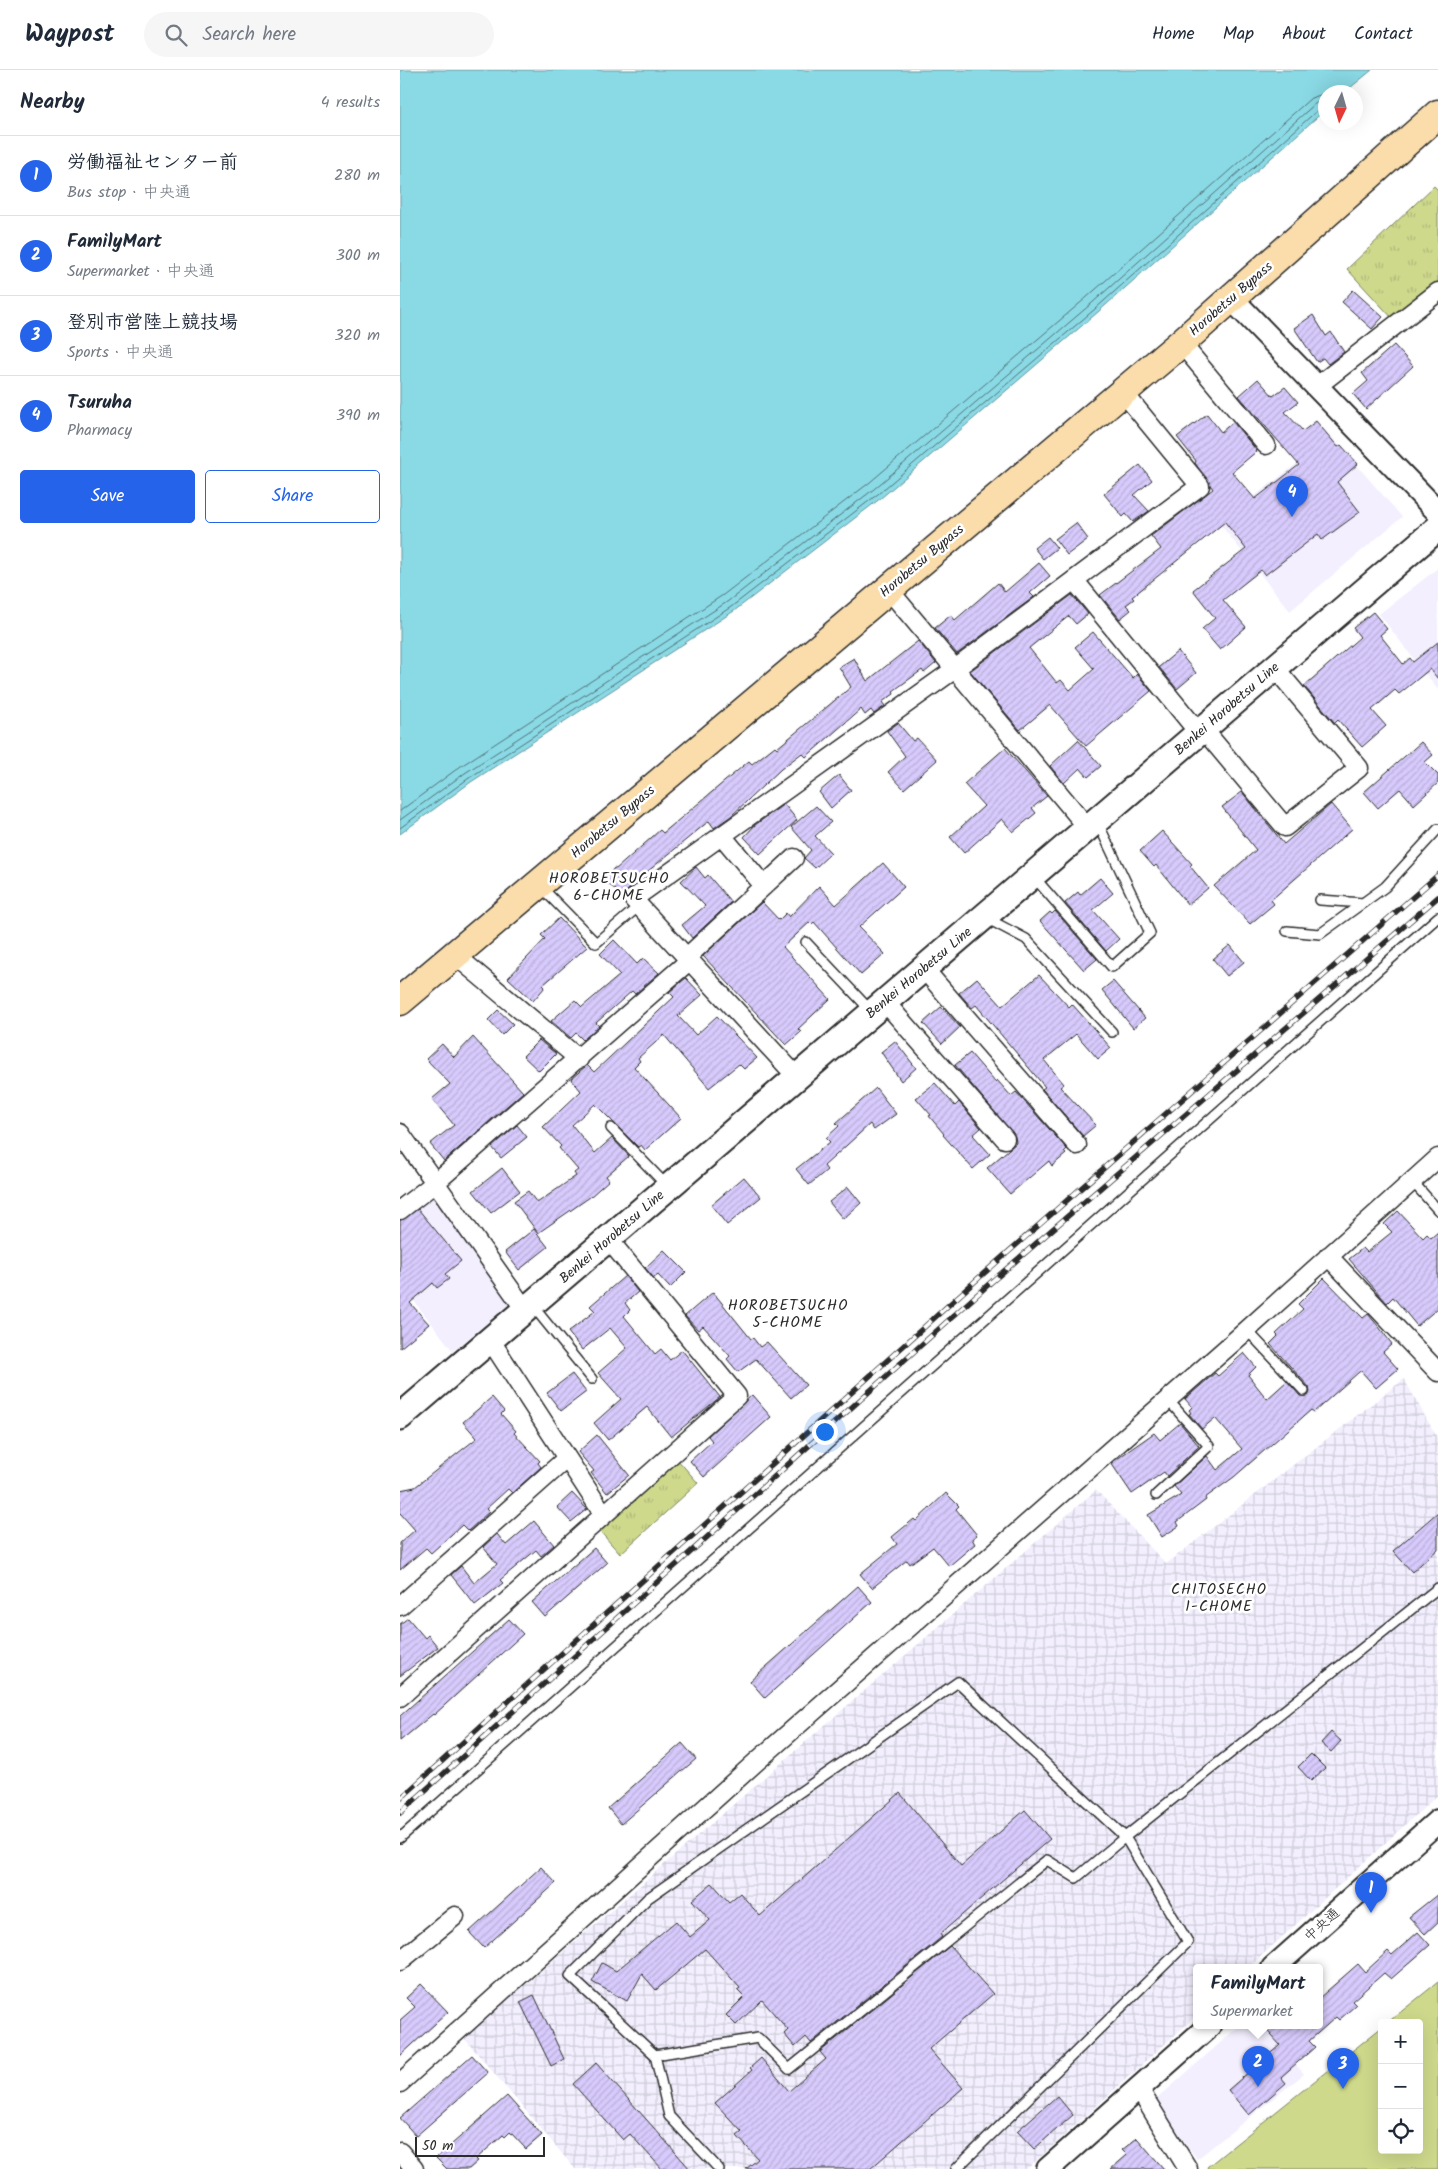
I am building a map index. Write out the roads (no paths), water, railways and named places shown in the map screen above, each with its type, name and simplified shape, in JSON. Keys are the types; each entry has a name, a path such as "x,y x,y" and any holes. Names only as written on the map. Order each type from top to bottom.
{"highway":[{"name":"Horobetsu Bypass","path":"400,1001 1182,343 1438,114"}],"main road":[{"name":"Benkei Horobetsu Line","path":"400,1416 491,1341 1438,528"}],"street":[{"path":"1316,387 1438,292"},
{"path":"1232,299 1438,512"},
{"path":"1182,343 1266,445"},
{"path":"797,1077 633,899 723,837 955,669 1200,486 1123,392"},
{"path":"1074,580 1201,732 1285,827 1359,768 1275,668"},
{"path":"889,590 955,669 1092,824"},
{"path":"723,837 764,886"},
{"path":"400,1210 435,1183 579,1059 794,858"},
{"path":"455,955 579,1059"},
{"path":"924,969 1077,1145"},
{"path":"879,1008 1005,1139"},
{"path":"400,1133 529,1308"},
{"path":"400,2083 764,1756 1247,1330 1438,1158"},
{"path":"400,1697 737,1396 609,1240"},
{"path":"1328,1256 1438,1372"},
{"path":"491,1341 604,1515"},
{"path":"400,1606 567,1458"},
{"name":"中央通","path":"1277,1964 1438,1821"},
{"path":"400,1961 456,1916"},
{"path":"1048,2169 1206,2029"},
{"path":"1139,2089 1188,2169"},
{"path":"400,2152 414,2169"}],"lane":[{"path":"1033,876 1112,967 1150,933 1092,824"},
{"path":"1287,931 1320,934 1385,887 1438,829"},
{"path":"539,884 596,944 639,906"},
{"path":"1320,900 1363,903"},
{"path":"985,917 1026,939 1112,1032"},
{"path":"400,1838 1438,917"},
{"path":"806,942 879,1008"},
{"path":"611,1128 669,1188"},
{"path":"1412,1181 1438,1210"},
{"path":"529,1308 592,1379"},
{"path":"1247,1330 1304,1391"},
{"path":"1156,1495 1210,1446 1168,1400"},
{"path":"655,2055 758,2038 789,2069 1046,1860 1076,1878 1124,1837 1393,1626 1438,1588"},
{"path":"718,2169 669,2116 655,2055 570,1976 648,1898 958,1682 1124,1837 1188,1942 956,2169"}],"water":[{"path":"400,70 1372,70 1354,85 1318,85 1318,116 1098,312 881,498 734,611 471,782 400,834"}],"railway":[{"path":"400,1799 982,1275 1438,875"},
{"path":"400,1813 989,1284 1438,897"}],"place":[{"name":"Tsuruha","path":"1292,517"},
{"name":"労働福祉センター前","path":"1371,1913"},
{"name":"FamilyMart","path":"1258,2087"},
{"name":"登別市営陸上競技場","path":"1343,2089"}],"district":[{"name":"HOROBETSUCHO 6-CHOME","path":"609,888"},
{"name":"HOROBETSUCHO 5-CHOME","path":"788,1314"},
{"name":"CHITOSECHO 1-CHOME","path":"1219,1598"}]}
